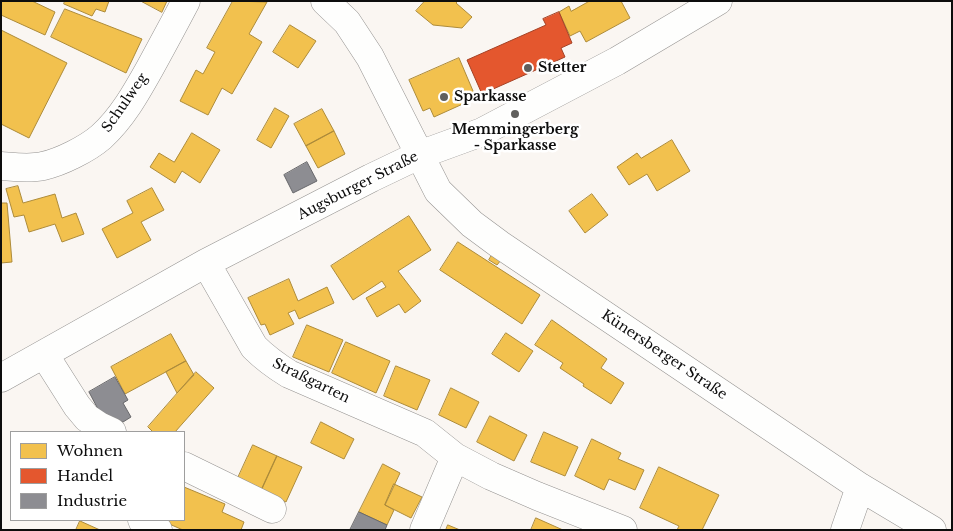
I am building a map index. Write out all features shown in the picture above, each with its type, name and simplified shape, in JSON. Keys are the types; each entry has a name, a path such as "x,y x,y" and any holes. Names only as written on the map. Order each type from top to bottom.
{"street":[{"name":"Schulweg","path":"1,166 44,166 82,151 100,138 114,124 128,105 186,1"},
{"name":"Künersberger Straße","path":"325,1 347,22 370,57 438,191 472,224 860,487 932,530"},
{"name":"Augsburger Straße","path":"1,378 206,263 419,155 482,132 618,61 718,1"},
{"name":"Straßgarten","path":"206,263 254,347 265,358 289,374 425,433 455,457 491,476 623,530"},
{"path":"44,354 77,406 87,418 110,431"},
{"path":"424,530 455,457"},
{"path":"185,466 272,509"},
{"path":"845,530 860,487"},
{"path":"144,521 158,530"}],"building: Wohnen":[{"path":"1,1 32,1 55,12 45,35 1,15"},
{"path":"65,1 109,1 105,12 96,9 92,16 64,4"},
{"path":"141,1 167,1 162,12"},
{"path":"233,1 267,2 249,34 262,42 232,94 222,88 208,115 180,101 196,70 203,74 215,52 207,48"},
{"path":"425,1 458,1 456,3 472,17 462,28 433,25 416,11"},
{"path":"590,1 621,1 630,18 586,42 580,31 570,36 559,12 569,6 571,11"},
{"path":"65,9 142,39 126,73 51,37"},
{"path":"290,25 316,41 298,68 273,52"},
{"path":"1,30 67,63 29,138 1,124"},
{"path":"459,58 476,98 434,117 430,108 423,111 409,80"},
{"path":"275,108 289,116 271,148 257,140"},
{"path":"322,109 334,131 306,146 294,124"},
{"path":"334,131 345,154 318,168 306,146"},
{"path":"192,133 220,150 200,183 182,171 175,183 150,167 159,153 174,162"},
{"path":"672,140 690,171 657,191 647,174 629,185 617,167 637,153 641,158"},
{"path":"18,186 23,203 55,194 62,218 76,213 84,234 62,242 55,224 29,232 24,215 14,217 6,189"},
{"path":"152,188 164,210 141,222 151,240 117,258 102,229 133,213 127,201"},
{"path":"592,194 608,215 585,233 569,211"},
{"path":"1,203 7,203 12,262 1,263"},
{"path":"409,216 431,250 398,271 421,301 405,313 399,304 377,317 366,298 386,287 382,281 353,300 331,266"},
{"path":"458,242 540,295 522,324 440,270"},
{"path":"492,255 501,260 497,265 489,260"},
{"path":"289,279 298,301 327,287 334,303 299,319 295,310 288,313 294,324 270,335 265,324 261,325 248,298"},
{"path":"552,320 607,359 601,368 624,383 611,404 560,368 563,363 535,345"},
{"path":"307,325 343,340 329,372 293,357"},
{"path":"506,333 533,351 519,372 492,354"},
{"path":"171,334 186,361 125,394 111,367"},
{"path":"346,342 390,361 376,393 332,373"},
{"path":"186,361 194,375 177,393 166,372"},
{"path":"396,366 430,380 417,410 384,396"},
{"path":"196,372 214,388 176,431 152,431 148,427"},
{"path":"451,388 479,402 466,428 439,415"},
{"path":"490,416 527,435 514,461 477,442"},
{"path":"321,422 354,439 344,459 311,443"},
{"path":"544,432 578,447 565,476 531,462"},
{"path":"592,439 621,453 618,459 644,470 635,490 609,479 604,490 575,476"},
{"path":"253,445 277,456 261,491 237,480"},
{"path":"277,456 302,467 286,502 261,491"},
{"path":"383,464 400,473 385,505 394,510 387,525 359,512"},
{"path":"659,467 719,495 702,530 677,530 679,526 640,508"},
{"path":"394,484 422,497 411,518 385,505"},
{"path":"185,487 225,504 222,512 244,522 241,530 183,530 167,523 168,521 185,521"},
{"path":"536,518 563,530 531,530"},
{"path":"80,521 100,530 76,530"},
{"path":"448,525 460,530 446,530"}],"building: Handel":[{"path":"559,12 572,43 561,48 565,57 482,94 467,60 546,25 543,19"}],"building: Industrie":[{"path":"307,162 317,181 293,193 284,175"},
{"path":"115,377 128,400 123,403 131,417 123,422 99,411 89,392"},
{"path":"359,512 387,525 385,530 350,530"}],"place":[{"name":"Stetter","path":"528,68"},
{"name":"Sparkasse","path":"444,97"},
{"name":"Memmingerberg - Sparkasse","path":"515,114"}]}
